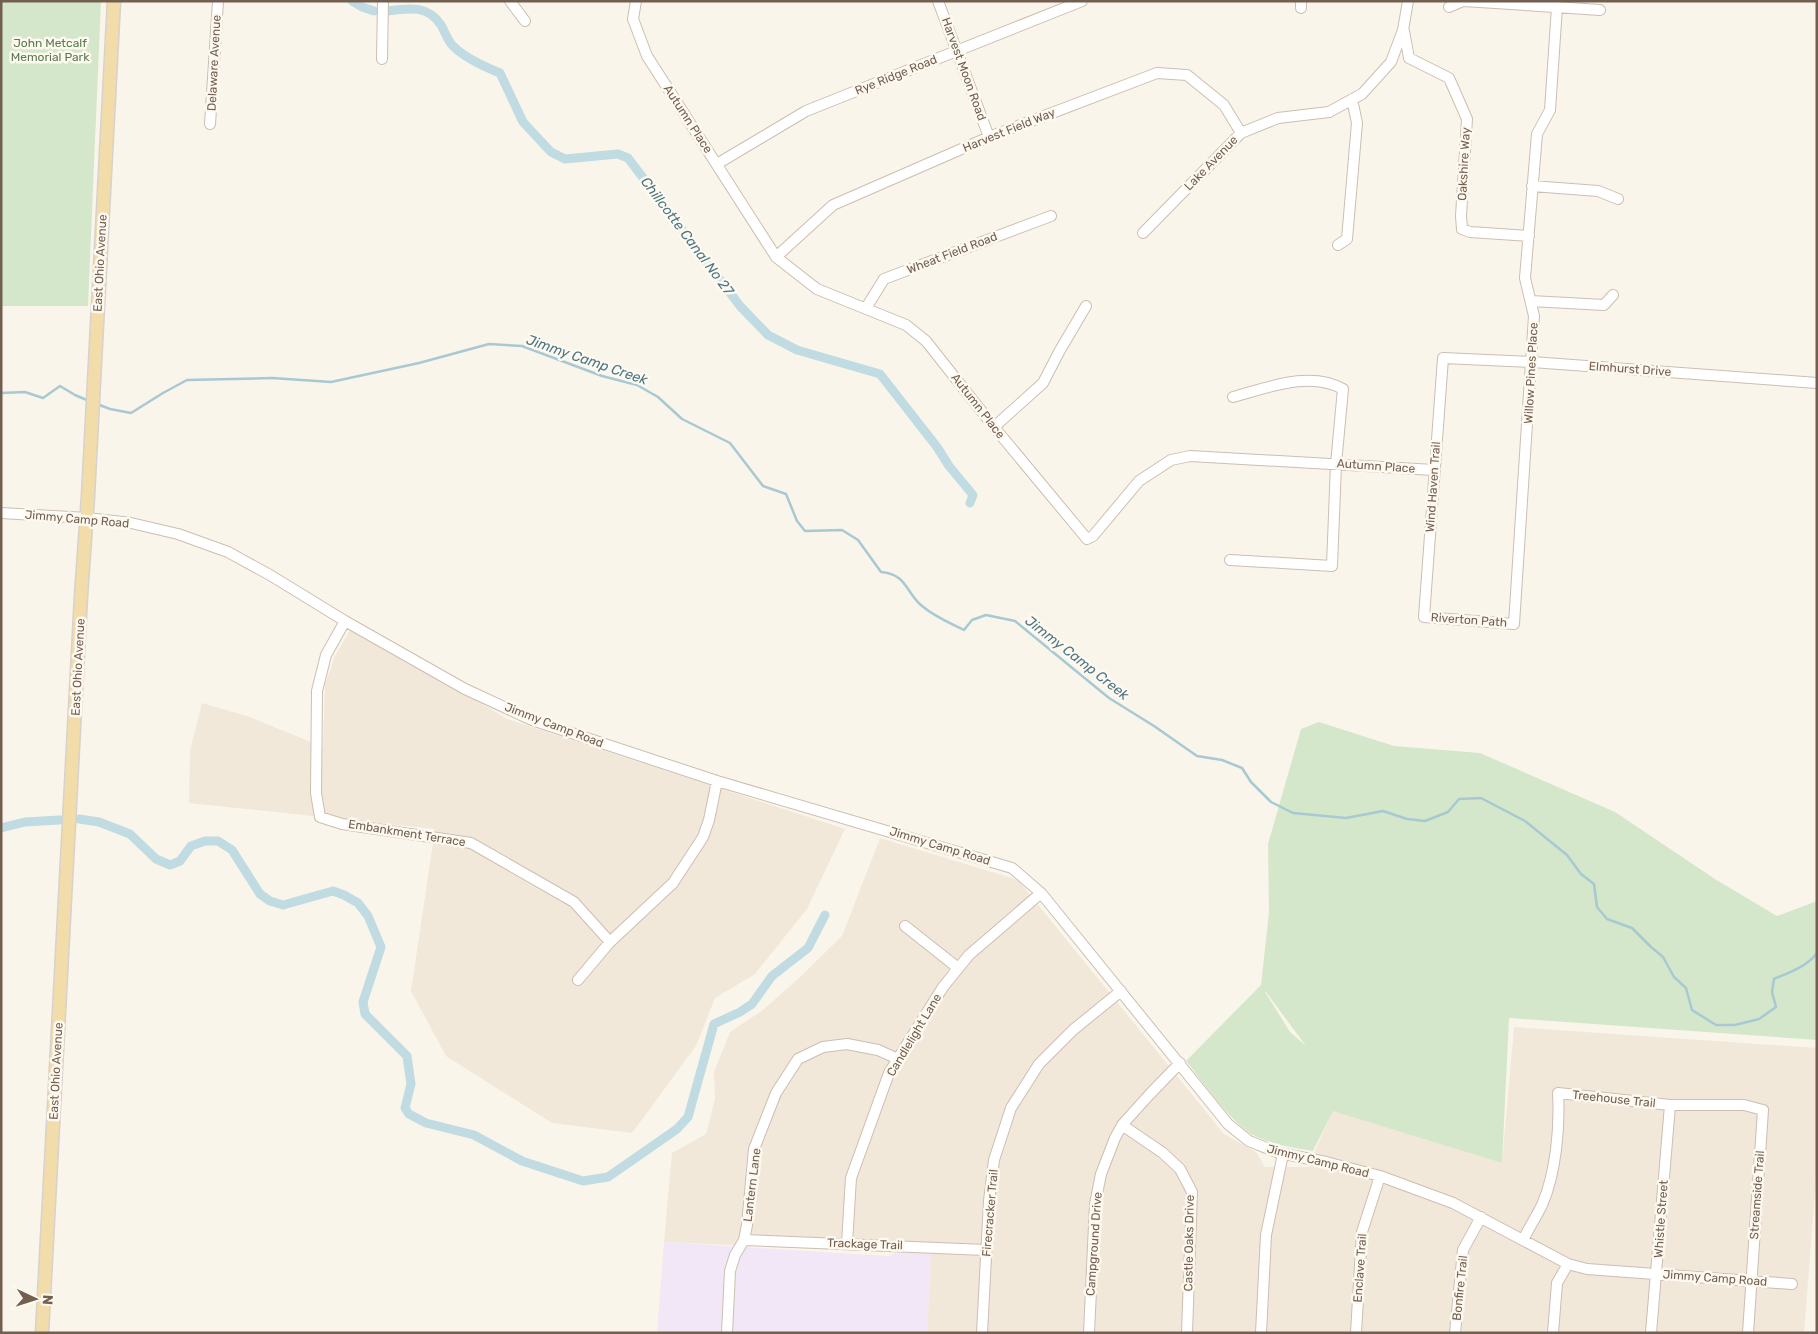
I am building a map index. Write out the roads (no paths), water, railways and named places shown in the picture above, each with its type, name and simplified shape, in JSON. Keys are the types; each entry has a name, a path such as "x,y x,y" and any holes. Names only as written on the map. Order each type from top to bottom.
{"main road":[{"name":"East Ohio Avenue","path":"42,1333 114,1"}],"street":[{"name":"Delaware Avenue","path":"210,124 218,1"},
{"path":"382,59 383,1"},
{"path":"510,1 526,20"},
{"name":"Autumn Place","path":"636,1 633,19 647,56 776,257 816,289 906,325 926,341 1087,539 1094,536 1139,481 1171,460 1190,456 1434,470"},
{"name":"Harvest Moon Road","path":"938,1 958,50 989,137"},
{"name":"Rye Ridge Road","path":"716,164 806,112 1082,1"},
{"name":"Lake Avenue","path":"1143,233 1241,133 1278,118 1329,112 1362,94 1391,62 1403,30 1408,1"},
{"path":"1449,7 1464,1 1600,10"},
{"name":"Willow Pines Place","path":"1514,624 1534,316 1525,278 1537,134 1550,110 1557,7"},
{"name":"Oakshire Way","path":"1403,30 1409,58 1449,78 1467,118 1462,229 1470,232 1529,236"},
{"name":"Harvest Field Way","path":"776,257 833,205 989,137 1157,73 1187,75 1197,82 1224,105 1241,133"},
{"path":"1338,245 1347,239 1357,123 1352,99"},
{"path":"1532,186 1598,191 1618,199"},
{"name":"Wheat Field Road","path":"866,308 884,279 1051,216"},
{"path":"1531,301 1604,305 1613,295"},
{"path":"994,427 1043,383 1058,352 1086,306"},
{"name":"Elmhurst Drive","path":"1443,358 1532,362 1817,383"},
{"name":"Wind Haven Trail","path":"1424,617 1443,358"},
{"path":"1230,560 1332,566 1336,464 1343,389 1332,382 1294,381 1233,397"},
{"name":"Jimmy Camp Road","path":"1,513 87,518 131,523 169,532 228,552 465,689 532,720 717,781 1012,868 1041,893 1228,1124 1249,1141 1284,1154 1326,1162 1380,1176 1453,1203 1568,1264 1587,1269 1792,1284"},
{"name":"Riverton Path","path":"1424,617 1514,624"},
{"name":"Embankment Terrace","path":"345,620 326,655 317,690 316,793 320,817 342,824 471,843 574,902 610,942"},
{"path":"578,980 610,942 673,883 704,837 717,781"},
{"name":"Candlelight Lane","path":"847,1243 851,1178 889,1073 942,987 958,968 969,955 1041,893"},
{"path":"905,926 958,968"},
{"name":"Firecracker Trail","path":"982,1333 989,1201 994,1160 1011,1108 1038,1064 1073,1030 1121,991"},
{"name":"Lantern Lane","path":"727,1333 730,1271 735,1255 744,1240 747,1225 754,1149 776,1093 798,1059 823,1047 848,1044 878,1050 898,1059"},
{"name":"Campground Drive","path":"1089,1333 1095,1204 1101,1174 1122,1125 1180,1063"},
{"name":"Treehouse Trail","path":"1523,1240 1542,1204 1555,1159 1559,1110 1558,1093 1670,1104 1744,1105 1763,1110"},
{"name":"Whistle Street","path":"1650,1333 1657,1274 1670,1104"},
{"name":"Streamside Trail","path":"1748,1333 1763,1110"},
{"name":"Castle Oaks Drive","path":"1122,1125 1163,1153 1180,1169 1192,1192 1187,1333"},
{"path":"1261,1333 1266,1235 1284,1154"},
{"name":"Enclave Trail","path":"1356,1333 1362,1232 1380,1176"},
{"name":"Bonfire Trail","path":"1455,1333 1463,1250 1481,1217"},
{"name":"Trackage Trail","path":"744,1240 986,1250"},
{"path":"1553,1333 1556,1283 1568,1264"}],"waterway":[{"name":"Chillcotte Canal No 27","path":"352,1 374,11"},
{"name":"Chillcotte Canal No 27","path":"388,11 418,9 430,14 441,25 453,46 475,62 500,73 523,122 551,152 565,159 618,154 628,158 740,306 768,335 797,350 880,374 973,495 970,503"},
{"name":"Jimmy Camp Creek","path":"97,404 110,409 131,413 187,380 272,378 331,382 419,363 489,344 522,346 602,376 637,385 658,397 682,419 730,443 763,486 786,494 797,521 805,531 842,530 858,540 881,572 896,576 901,580 922,606 937,617 964,630 972,620 986,615 1015,621 1109,698 1197,756 1222,760 1242,768 1251,782 1271,802 1293,813 1346,818 1383,811 1407,819 1425,821 1448,812 1459,799 1481,798 1525,821 1567,855 1581,874 1594,884 1597,907 1607,919 1632,928 1663,957 1674,977 1686,988 1692,1010 1716,1025 1735,1025 1759,1019 1776,1007 1772,992 1774,979 1803,965 1817,953"},
{"name":"Jimmy Camp Creek","path":"1,393 25,392 43,398 60,386 89,401"},
{"name":"Chillcotte Canal No 27","path":"79,819 99,822 130,834 156,859 170,865 180,861 191,846 205,841 218,841 232,850 260,894 270,901 283,905 333,891 358,903 368,916 381,947 363,1002 365,1014 407,1056 411,1084 405,1108 409,1114 426,1123 474,1135 522,1161 583,1181 608,1177 677,1129 688,1117 714,1024 752,1004 772,976 808,948 825,915"},
{"name":"Chillcotte Canal No 27","path":"1,828 25,822 60,820"}],"park label":[{"name":"John Metcalf Memorial Park","path":"50,50"}]}
